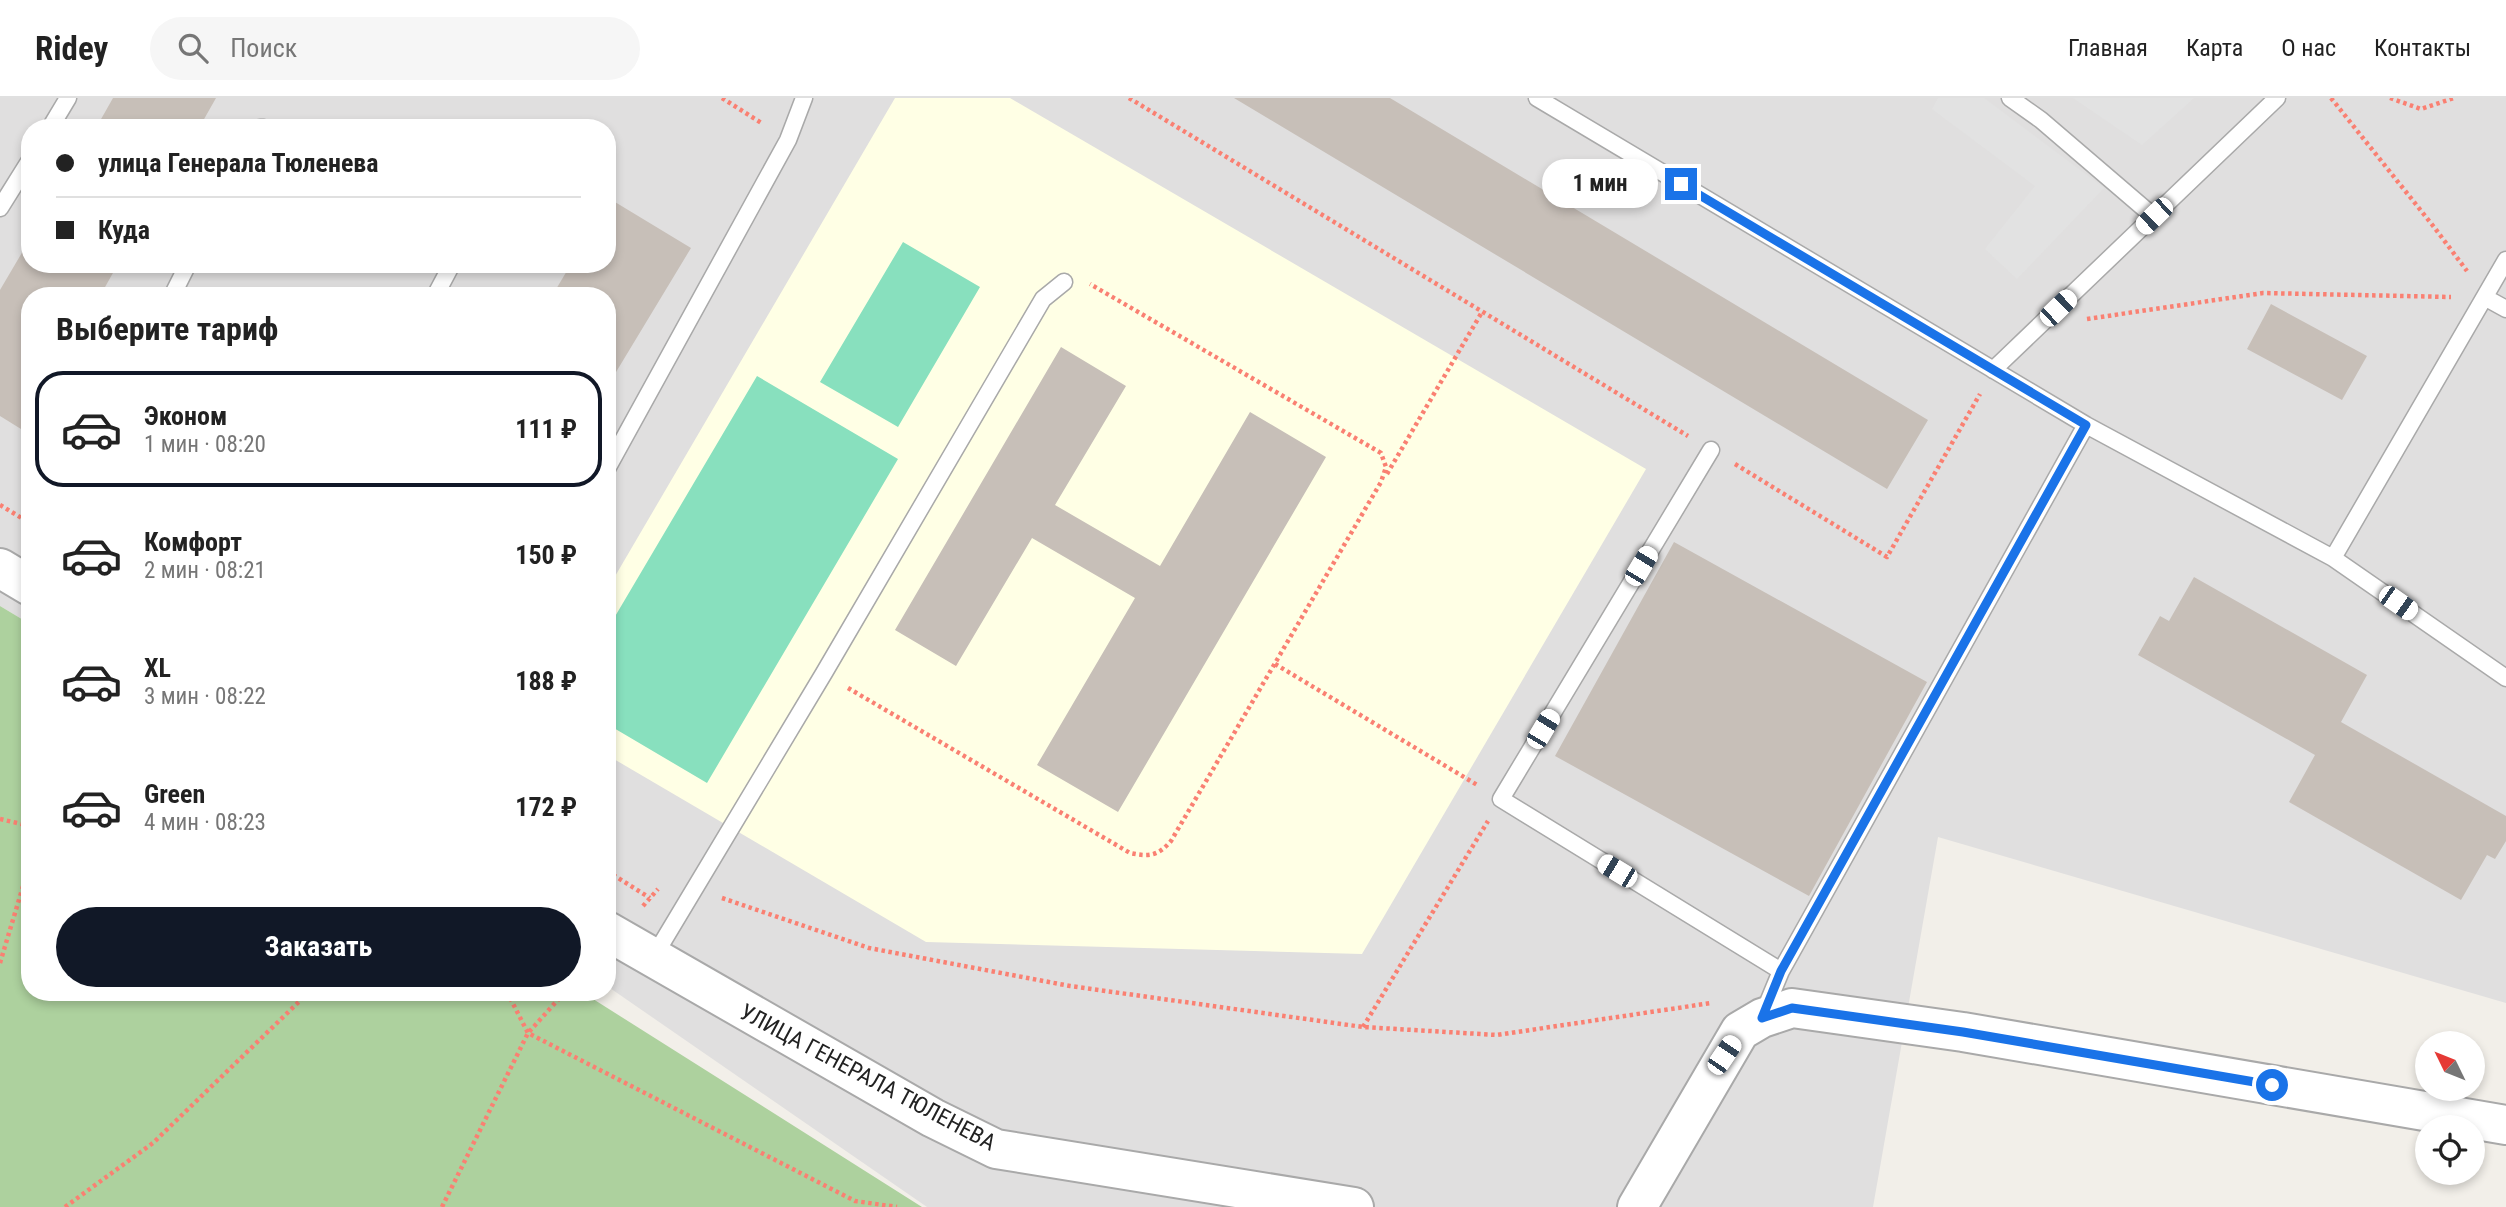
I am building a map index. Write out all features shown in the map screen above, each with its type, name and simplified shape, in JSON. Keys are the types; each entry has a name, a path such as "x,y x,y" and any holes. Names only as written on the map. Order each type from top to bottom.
{"street":[{"name":"УЛИЦА ГЕНЕРАЛА ТЮЛЕНЕВА","path":"616,935 933,1118 996,1149 1353,1207"},
{"path":"1637,1207 1740,1031 1762,1018 1792,1008 1963,1032 2506,1125"}],"lane":[{"path":"55,119 68,98"},
{"path":"616,453 788,140 804,98"},
{"path":"1537,98 2086,425 2333,558 2506,678"},
{"path":"2010,98 2041,120 2154,216"},
{"path":"1993,370 2277,98"},
{"path":"0,208 21,174"},
{"path":"2333,558 2506,260"},
{"path":"653,958 1043,299 1064,282"},
{"path":"2486,298 2506,309"},
{"path":"1762,1018 1781,971 2086,425"},
{"path":"1711,450 1501,799 1781,971"}],"path":[{"path":"722,98 788,140"},
{"path":"1129,98 1887,557 1993,370"},
{"path":"2331,98 2434,227 2486,298"},
{"path":"2390,98 2421,109 2454,98"},
{"path":"1064,282 1084,280 1381,453 1386,467 1381,482"},
{"path":"2039,327 2263,293 2486,298"},
{"path":"824,673 1130,853 1148,857 1161,852 1171,841 1482,312"},
{"path":"0,505 21,518"},
{"path":"1275,664 1501,799 1363,1027"},
{"path":"0,819 21,824"},
{"path":"616,929 671,875 694,888 869,948 1070,986 1363,1027 1497,1035 1712,1003"},
{"path":"616,877 650,898"},
{"path":"0,963 21,893"},
{"path":"65,1207 153,1143 300,1001"},
{"path":"512,1001 528,1033 855,1201 897,1207"},
{"path":"442,1207 528,1033 557,1001"}],"shaded area":[{"path":"0,98 2506,98 2506,1003 1938,837 1873,1207 927,1207 616,992 616,287 21,287 21,619 0,606"},
{"path":"895,98 1010,98 1646,469 1362,954 926,942 616,760 616,575"},
{"path":"1938,98 1984,98 2104,188 2017,279 1985,249 2035,186 1932,109"},
{"path":"2073,98 2194,98 2142,145"}],"green space":[{"path":"903,242 980,287 898,427 820,382"},
{"path":"757,376 898,459 707,783 616,729 616,615"},
{"path":"0,606 21,619 21,1001 596,1001 922,1207 0,1207"}],"building":[{"path":"113,98 216,98 204,119 101,119"},
{"path":"1234,98 1390,98 1928,420 1887,489"},
{"path":"616,203 691,248 616,372 616,287 557,287 566,273 616,273"},
{"path":"21,254 21,273 113,273 105,287 21,287 21,429 0,416 0,290"},
{"path":"2271,304 2367,356 2342,400 2247,349"},
{"path":"1061,347 1126,386 1055,505 1160,566 1250,412 1326,457 1118,812 1037,765 1135,598 1032,538 956,666 895,630"},
{"path":"1674,542 1927,682 1809,896 1555,756"},
{"path":"2194,577 2367,675 2341,722 2506,816 2506,841 2495,859 2487,855 2461,900 2289,802 2315,755 2138,655 2160,616 2169,621"}],"route":[{"path":"1681,184 2086,425 1781,971 1762,1018 1792,1008 1963,1032 2272,1085"}]}
